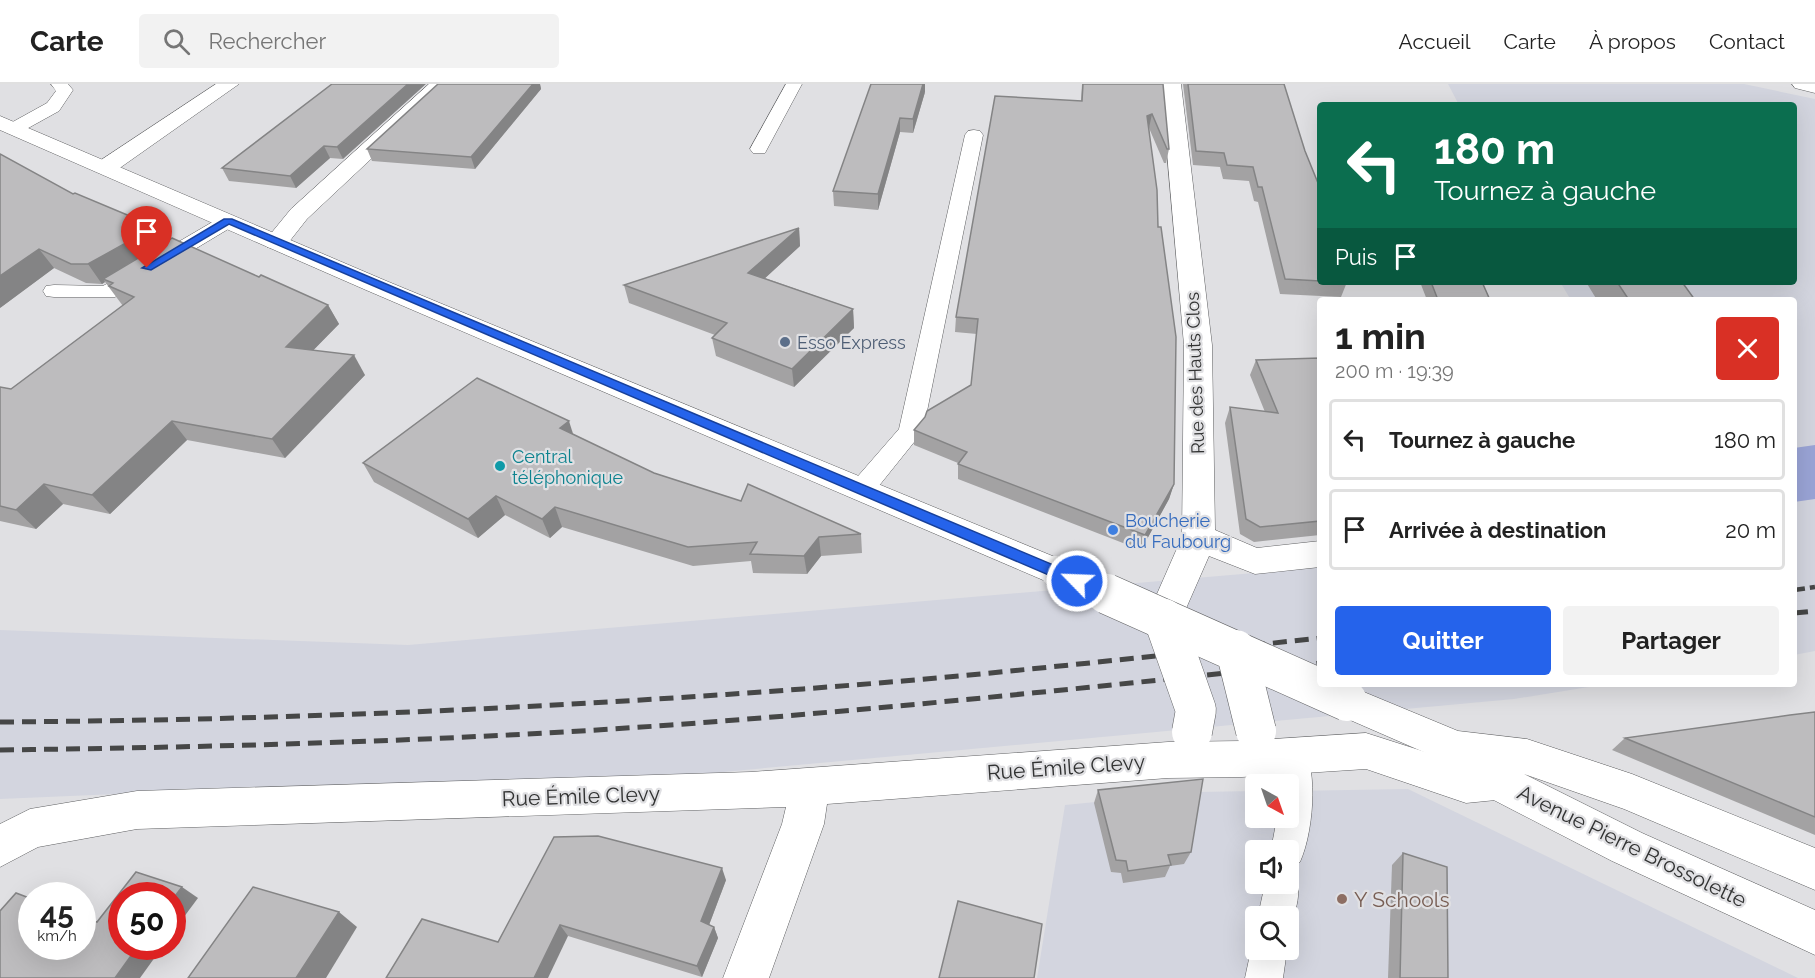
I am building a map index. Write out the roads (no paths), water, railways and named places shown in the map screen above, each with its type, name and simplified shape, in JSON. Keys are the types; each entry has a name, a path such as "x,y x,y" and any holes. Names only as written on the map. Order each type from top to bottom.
{"street":[{"path":"106,167 229,84"},
{"path":"276,242 299,214 441,84"},
{"name":"Rue des Hauts Clos","path":"1164,619 1194,551 1198,345 1171,84"},
{"path":"1802,84 1815,87"},
{"name":"Avenue Pierre Brossolette","path":"8,125 276,242 1056,571 1456,748 1527,757 1632,793 1815,869"},
{"path":"1194,551 1256,561 1317,554"},
{"path":"1164,619 1196,710 1180,746"},
{"path":"1236,650 1249,745"},
{"name":"Rue Émile Clevy","path":"0,847 30,829 137,810 752,791 1180,746 1249,745 1293,756 1366,752 1466,784 1496,781"},
{"name":"Avenue Pierre Brossolette","path":"1456,748 1496,781 1627,847 1815,933"},
{"path":"746,978 803,824 810,786"}],"lane":[{"path":"8,125 53,107 65,90 59,84"},
{"path":"759,149 794,84"},
{"path":"861,490 912,430 974,135"},
{"path":"54,291 106,292 228,221"},
{"path":"1290,840 1295,809 1293,756"},
{"path":"1264,978 1267,960"}],"railway":[{"path":"1797,590 1815,587"},
{"path":"1797,613 1815,611"},
{"path":"0,722 339,715 678,698 955,676 1317,638"},
{"path":"0,750 336,742 587,731 752,719 1077,689 1317,663"}],"place":[{"name":"Esso Express","path":"785,342"},
{"name":"Central téléphonique","path":"500,466"},
{"name":"Boucherie du Faubourg","path":"1113,530"},
{"name":"Y Schools","path":"1342,899"}]}
